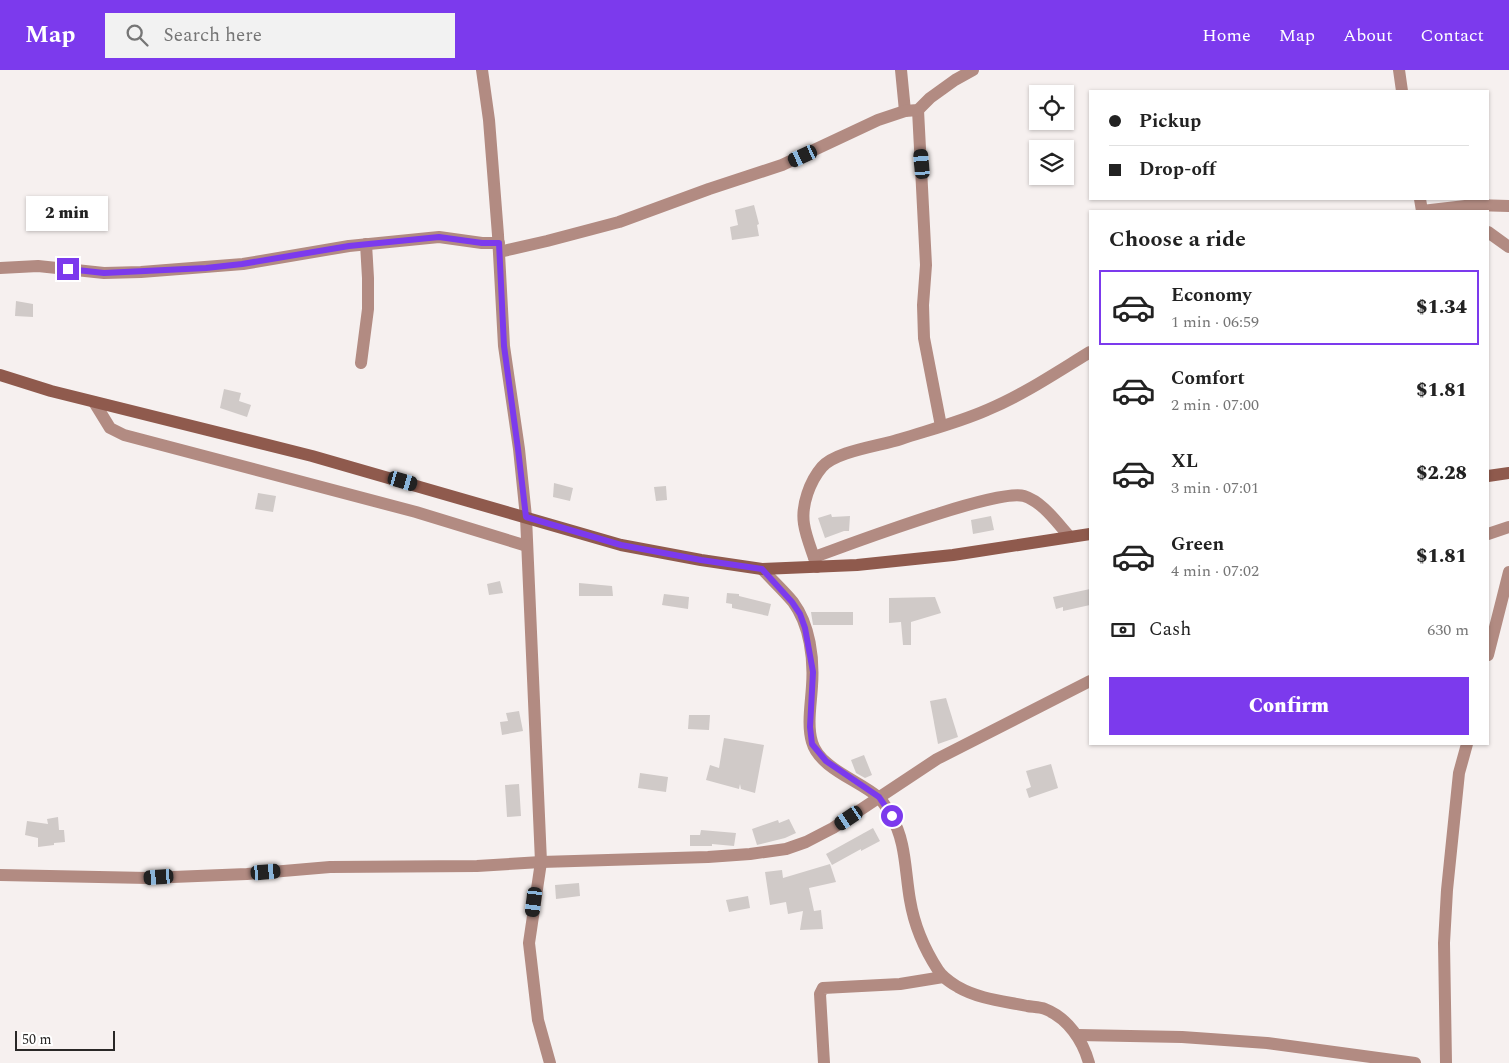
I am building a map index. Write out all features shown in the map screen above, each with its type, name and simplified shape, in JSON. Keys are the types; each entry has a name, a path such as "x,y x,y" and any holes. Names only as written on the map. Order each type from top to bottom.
{"main road":[{"path":"0,375 50,391 312,456 621,545 762,569 816,562 857,565 953,555 1089,534"},
{"path":"1489,476 1509,473"}],"street":[{"path":"482,70 499,247 504,346 526,517 541,862 529,943 538,1020 543,1044 550,1063"},
{"path":"901,70 922,164 926,265 923,304 924,338 941,426"},
{"path":"0,268 38,266 104,273 206,268 366,244 439,237 499,247 547,241 619,222 782,165 860,128 911,110 973,70"},
{"path":"1399,70 1402,90"},
{"path":"1449,210 1474,205 1509,206"},
{"path":"1489,233 1509,247"},
{"path":"362,363 368,309 366,244"},
{"path":"1070,537 1043,508 1024,496 1007,496 965,506 816,562 804,524 804,512 808,492 824,464 861,449 894,441 988,410 1031,388 1089,353"},
{"path":"94,402 110,428 124,435 416,512 527,546"},
{"path":"1489,534 1509,528"},
{"path":"762,569 792,602 800,614 805,628 813,672 810,727 812,744 826,761 879,797 892,816 900,834 910,902 917,926 933,962 943,977 966,992 992,1000 1045,1009 1059,1017 1078,1036 1086,1050 1089,1063"},
{"path":"1489,651 1509,572"},
{"path":"0,875 148,878 247,874 330,867 477,866 541,862 708,857 786,849 806,842 833,828 937,759 1089,682"},
{"path":"1446,1063 1444,943 1447,890 1459,773 1467,745"},
{"path":"824,1063 820,994 823,988 900,984 943,977"},
{"path":"1078,1036 1182,1038 1267,1043 1414,1063"}],"building":[{"path":"754,205 759,224 757,225 759,236 732,240 730,227 738,225 735,210"},
{"path":"16,301 33,304 33,317 15,316"},
{"path":"224,389 241,393 239,401 251,405 247,417 220,408"},
{"path":"554,483 573,488 570,501 553,497"},
{"path":"666,486 667,500 656,501 654,487"},
{"path":"258,493 276,496 273,512 255,509"},
{"path":"831,514 832,517 850,516 849,531 825,538 818,518"},
{"path":"991,516 994,530 973,534 971,520"},
{"path":"500,581 503,593 489,595 487,584"},
{"path":"579,583 612,586 613,596 579,596"},
{"path":"1089,589 1089,605 1063,611 1063,607 1056,609 1053,597"},
{"path":"727,593 739,594 739,596 771,604 768,616 732,608 732,604 726,603"},
{"path":"664,594 689,597 688,609 662,605"},
{"path":"935,597 941,613 911,622 911,645 903,645 901,622 889,623 889,598"},
{"path":"811,612 853,612 853,625 813,625"},
{"path":"946,698 958,737 938,744 930,701"},
{"path":"519,711 523,731 502,735 500,722 508,721 506,713"},
{"path":"689,715 710,715 709,730 688,729"},
{"path":"724,738 764,745 755,793 741,789 740,784 739,789 706,780 710,765 719,768"},
{"path":"864,755 872,775 865,778 856,773 851,760"},
{"path":"1051,764 1058,788 1029,798 1026,789 1031,787 1026,771"},
{"path":"640,773 668,777 666,792 638,788"},
{"path":"519,784 521,816 507,817 505,785"},
{"path":"58,817 59,830 64,830 65,842 38,847 38,838 25,835 27,821 48,824 47,819"},
{"path":"789,819 796,833 785,838 757,845 752,829 778,820 779,823"},
{"path":"873,828 880,841 832,865 826,854"},
{"path":"701,830 736,833 734,846 712,844 712,846 690,846 690,835 700,835"},
{"path":"830,864 836,882 809,888 814,911 821,910 823,929 800,930 803,911 788,914 786,902 770,905 765,872 782,870 783,878"},
{"path":"579,883 580,896 556,899 555,885"},
{"path":"748,896 750,908 729,912 726,900"}],"route":[{"path":"68,269 104,273 206,268 242,264 349,246 439,237 482,243 499,243 504,346 526,517 621,545 762,569 792,602 800,614 805,628 813,672 810,727 812,744 818,754 836,770 879,797 892,816"}]}
